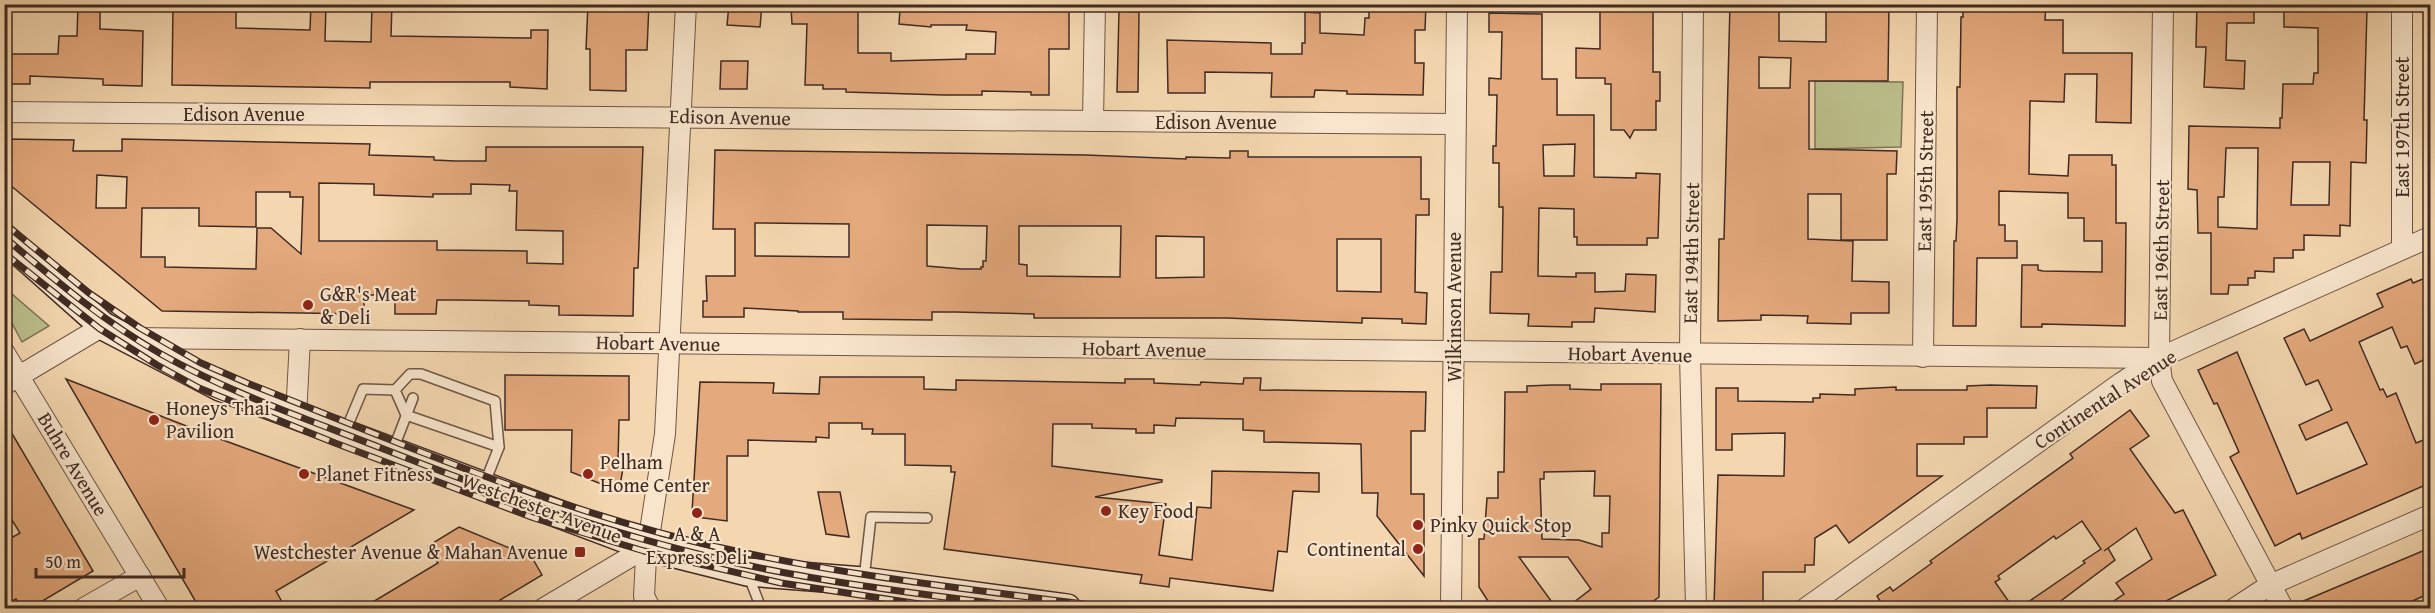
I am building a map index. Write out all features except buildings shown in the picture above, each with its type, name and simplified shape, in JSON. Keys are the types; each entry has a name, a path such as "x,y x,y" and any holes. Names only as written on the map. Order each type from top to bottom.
{"main road":[{"name":"Westchester Avenue","path":"4,238 103,326 220,387 647,547 747,572 864,581 978,603 1067,609"}],"street":[{"path":"650,609 644,596 647,547 665,434 686,4"},
{"path":"1093,121 1095,4"},
{"name":"Wilkinson Avenue","path":"1451,609 1457,4"},
{"name":"East 194th Street","path":"1693,4 1690,355 1696,609"},
{"name":"East 195th Street","path":"1923,357 1927,4"},
{"name":"East 196th Street","path":"2163,4 2159,358 2162,381 2283,609"},
{"name":"East 197th Street","path":"2402,4 2402,249"},
{"name":"Edison Avenue","path":"4,112 1455,124"},
{"name":"Continental Avenue","path":"1806,609 2159,358 2430,237"},
{"path":"12,380 103,326"},
{"name":"Hobart Avenue","path":"128,338 2159,358"},
{"path":"296,417 300,339"},
{"name":"Buhre Avenue","path":"4,352 12,380 140,576 159,609"},
{"path":"2235,609 2270,585 2430,515"},
{"path":"544,609 647,547"},
{"path":"84,609 140,576"}],"lane":[{"path":"395,390 410,374 494,404 499,447 484,486"},
{"path":"344,435 363,388 395,390"},
{"path":"395,390 406,415"},
{"path":"393,453 412,398"},
{"path":"406,415 429,417 483,437 499,447"},
{"path":"864,581 871,517 927,518"},
{"path":"747,572 761,609"}],"green space":[{"path":"1815,81 1903,82 1901,147 1815,149"},
{"path":"4,288 49,326 22,342 5,310"}],"railway":[{"path":"4,223 89,293 140,328 201,363 423,453 541,496 661,533 771,558 918,582 1116,608"},
{"path":"4,237 99,314 140,342 187,368 269,405 506,495 633,536 719,559 875,588 1032,608"},
{"path":"4,253 100,329 199,388 335,443 534,518 644,551 781,583 946,608"}],"place":[{"name":"G&R's Meat & Deli","path":"308,305"},
{"name":"Honeys Thai Pavilion","path":"154,420"},
{"name":"Planet Fitness","path":"304,474"},
{"name":"Pelham Home Center","path":"588,474"},
{"name":"Key Food","path":"1106,511"},
{"name":"A & A Express Deli","path":"697,513"},
{"name":"Pinky Quick Stop","path":"1418,525"},
{"name":"Continental","path":"1418,549"},
{"name":"Westchester Avenue & Mahan Avenue","path":"580,552"}]}
